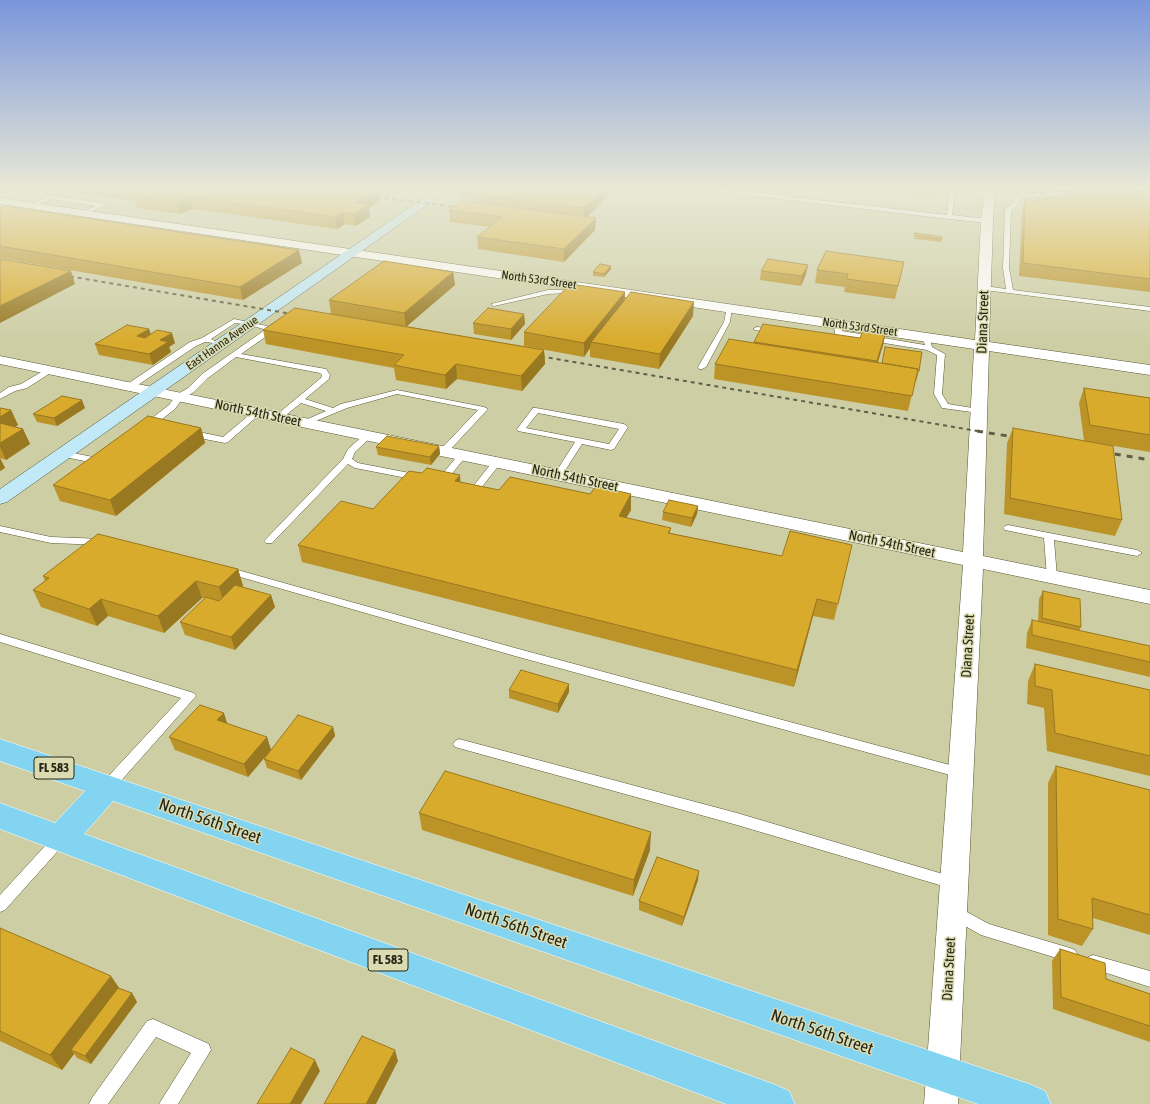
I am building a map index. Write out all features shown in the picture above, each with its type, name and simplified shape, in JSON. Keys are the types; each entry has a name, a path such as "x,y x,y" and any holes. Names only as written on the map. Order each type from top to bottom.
{"main road":[{"name":"North 56th Street","path":"0,750 107,786 942,1089 1032,1104"},
{"path":"60,838 107,786"},
{"name":"FL 583","path":"0,816 776,1104"}],"street":[{"name":"North 53rd Street","path":"266,240 729,308 836,331 927,342 982,345 1150,370"},
{"name":"East Hanna Avenue","path":"0,498 370,240"},
{"name":"Diana Street","path":"942,1089 973,561 986,240"},
{"name":"North 54th Street","path":"0,360 1150,597"}],"lane":[{"path":"1007,240 1006,268 1010,291"},
{"path":"494,304 548,292 565,292 571,284"},
{"path":"985,288 1150,309"},
{"path":"702,367 726,322 729,308"},
{"path":"129,387 193,344 205,340 234,321 250,323 265,327 267,329 265,333 179,397 172,407 144,427 163,428"},
{"path":"757,329 780,332"},
{"path":"205,340 222,343"},
{"path":"927,342 941,354 938,394 945,406 979,411"},
{"path":"235,355 323,371 326,375 325,379 301,400 278,417"},
{"path":"0,397 16,388 24,386 51,370"},
{"path":"306,423 344,406 397,392 484,409 444,451"},
{"path":"301,400 334,411"},
{"path":"536,410 624,427 611,447 580,441 536,432 521,429 536,410"},
{"path":"179,431 225,440 257,413"},
{"path":"269,541 347,460 351,451 368,436"},
{"path":"558,475 580,441"},
{"path":"63,454 99,462 111,452"},
{"path":"347,460 355,465 427,479 439,478 447,474 463,455"},
{"path":"470,496 497,462"},
{"path":"1008,528 1137,553"},
{"path":"0,529 51,540 117,542"},
{"path":"1050,536 1052,577"},
{"path":"216,566 515,652 961,773"},
{"path":"0,638 190,696 107,786"},
{"path":"459,744 737,818 954,884"},
{"path":"0,905 60,838"},
{"path":"952,911 986,930 1150,979"},
{"path":"98,1104 153,1027 203,1050 168,1104"}],"building":[{"path":"0,240 229,240 299,250 240,287 0,246"},
{"path":"495,240 574,240 564,249"},
{"path":"1024,240 1150,240 1150,279 1023,263"},
{"path":"826,251 904,262 898,286 847,279 848,274 817,270"},
{"path":"0,259 71,271 0,306"},
{"path":"768,259 808,265 802,276 761,271"},
{"path":"384,261 453,272 404,313 329,300"},
{"path":"600,264 611,266 604,274 593,272"},
{"path":"570,284 625,292 584,343 524,332"},
{"path":"631,292 694,302 660,354 591,342"},
{"path":"295,308 544,350 521,376 456,364 445,375 394,365 404,355 263,330"},
{"path":"488,308 524,314 511,329 473,323"},
{"path":"763,324 860,338 864,328 886,331 877,361 754,342"},
{"path":"127,325 149,329 137,336 145,338 157,330 172,333 160,340 168,342 149,354 95,344"},
{"path":"729,339 918,369 912,396 715,364"},
{"path":"885,347 922,352 919,371 917,371 918,369 882,363"},
{"path":"1084,388 1150,398 1150,435 1090,425"},
{"path":"62,396 82,400 54,418 33,414"},
{"path":"0,408 11,410 0,417"},
{"path":"148,416 201,428 110,500 53,485"},
{"path":"0,423 23,429 0,443"},
{"path":"1013,428 1113,446 1122,520 1010,498"},
{"path":"387,436 439,446 430,457 376,447"},
{"path":"427,468 460,475 455,481 499,490 510,477 590,494 596,486 631,494 619,516 671,528 668,533 782,556 790,531 852,545 838,604 817,599 797,670 298,545 341,501 373,509 409,471 422,473"},
{"path":"669,500 698,506 692,518 663,512"},
{"path":"98,534 238,569 219,587 196,581 158,616 101,599 89,609 33,590 49,578 43,576"},
{"path":"235,585 271,595 231,637 180,622 206,597 219,601"},
{"path":"1043,591 1080,599 1081,627 1042,618"},
{"path":"1032,620 1150,646 1150,662 1032,635"},
{"path":"1035,664 1150,690 1150,756 1055,733 1052,690 1035,686"},
{"path":"521,670 569,684 558,704 509,690"},
{"path":"200,705 224,713 217,720 267,737 244,764 169,737"},
{"path":"298,715 333,727 298,771 264,759"},
{"path":"1056,766 1150,790 1150,915 1092,898 1093,929 1058,919"},
{"path":"445,771 651,832 634,880 419,813"},
{"path":"657,857 699,871 684,917 639,901"},
{"path":"0,928 111,976 50,1055 0,1031"},
{"path":"1060,949 1105,963 1106,979 1150,994 1150,1026 1061,997"},
{"path":"118,988 132,993 85,1056 71,1050"},
{"path":"362,1036 395,1050 366,1104 324,1104"},
{"path":"291,1048 315,1060 290,1104 257,1104"}],"railway":[{"path":"62,275 298,315"},
{"path":"533,355 980,432"},
{"path":"980,432 1020,438"},
{"path":"1103,452 1150,460"}]}
